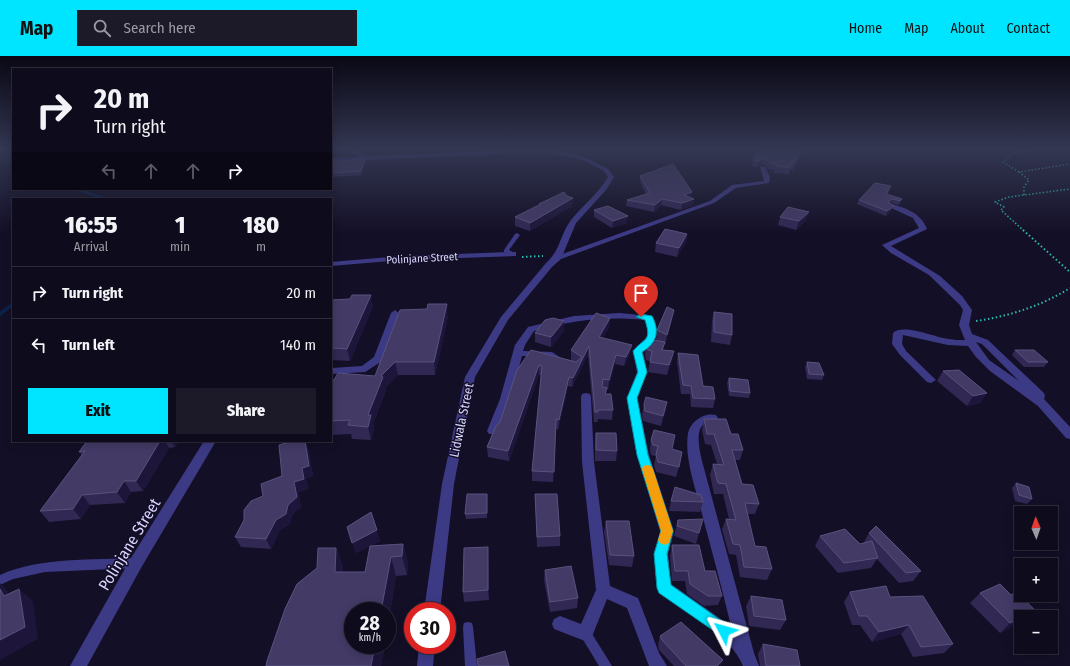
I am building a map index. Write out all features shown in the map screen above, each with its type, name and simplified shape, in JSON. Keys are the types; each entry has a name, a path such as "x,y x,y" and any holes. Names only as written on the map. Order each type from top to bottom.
{"street":[{"path":"558,257 573,222 604,189 611,177"},
{"path":"558,257 712,202 734,186 767,182 767,177"},
{"path":"891,206 918,217 922,223 923,229 886,245 890,249 908,258 937,277 967,306 968,314 964,323 970,340"},
{"name":"Polinjane Street","path":"332,264 402,258 513,254"},
{"name":"Lidwala Street","path":"433,602 448,484 470,377 504,319 545,270 558,257"},
{"path":"332,370 365,369 378,359 395,313"},
{"path":"493,431 505,398 520,345 531,329 570,318 605,315 649,318 653,331 651,339 652,344 638,351 642,372 632,398 643,455 667,531 661,554 664,588 716,623 749,660"},
{"path":"931,380 903,353 897,344 898,333 906,332 948,342 970,340 985,342 1042,398 1041,403 1070,435"},
{"path":"518,353 536,355 549,354 571,366"},
{"path":"560,624 585,633 602,590 588,462 586,397"},
{"path":"712,418 699,422 695,428 694,448 698,474 749,660"},
{"name":"Polinjane Street","path":"78,666 136,564 209,442"},
{"path":"602,590 633,603 653,658 659,666"},
{"path":"425,666 426,654"}],"lane":[{"path":"513,254 506,251 517,235"},
{"path":"0,580 6,576 34,569 136,564"},
{"path":"468,627 471,666"},
{"path":"585,633 606,666"}],"path":[{"path":"1024,195 1024,187 1029,180 1026,177"},
{"path":"1070,190 1009,197 995,202 1004,207 1001,210 1070,272"},
{"path":"513,254 526,257 558,257"},
{"path":"964,323 1000,318 1056,297 1070,288"}],"building":[{"path":"641,177 682,177 692,192 684,195 694,199 682,203 662,199 655,205 627,200 650,193"},
{"path":"875,183 891,186 886,194 902,199 900,201 893,199 889,201 889,203 894,206 887,211 859,200"},
{"path":"564,192 567,196 573,198 530,223 515,217 541,204 539,204"},
{"path":"608,206 628,216 613,221 594,210"},
{"path":"788,207 809,212 799,221 780,217"},
{"path":"665,229 687,234 679,248 656,243"},
{"path":"352,295 371,295 347,349 332,348 332,300 350,299"},
{"path":"428,304 447,304 434,362 395,362 381,376 383,377 368,415 371,415 368,427 348,425 350,420 332,421 332,380 334,380 338,373 375,376 400,310 427,309"},
{"path":"667,307 674,310 667,335 657,330"},
{"path":"714,312 732,314 732,335 714,332"},
{"path":"596,313 610,318 599,337 632,345 626,357 616,355 609,380 603,379 602,387 607,388 605,394 611,394 613,410 598,410 598,412 595,412 589,346 573,378 569,377 559,420 556,419 554,472 532,471 542,366 539,365 508,451 487,447 496,426 500,422 517,370 531,350 576,362 582,357 571,350"},
{"path":"553,318 564,321 551,337 535,333 545,320"},
{"path":"653,340 665,342 662,350 674,351 669,365 650,362 652,351 648,350 646,344"},
{"path":"1015,350 1034,350 1048,362 1028,362"},
{"path":"678,353 698,355 703,386 713,387 715,399 693,398 691,386 683,385"},
{"path":"807,362 819,363 824,375 809,374"},
{"path":"959,370 987,393 973,396 943,371"},
{"path":"729,378 748,380 750,393 730,391"},
{"path":"646,397 667,402 663,416 645,411 644,404"},
{"path":"704,419 726,419 731,434 738,434 743,450 732,450 742,484 753,485 759,504 745,503 755,546 766,547 772,569 744,567 740,545 733,544 726,519 736,520 726,484 718,483 713,464 724,465 714,434 707,434"},
{"path":"654,430 675,435 672,449 682,452 679,467 658,462 656,455 658,446 653,445 651,440"},
{"path":"596,433 616,433 617,451 596,450"},
{"path":"86,442 159,442 136,481 124,481 117,492 82,495 73,509 40,511 85,451 79,452"},
{"path":"290,442 305,442 309,466 302,468 304,479 294,482 297,497 288,505 286,514 276,520 266,539 235,537 244,520 244,510 251,501 263,496 261,484 282,476 279,445"},
{"path":"1016,483 1029,487 1032,499 1019,495"},
{"path":"675,487 701,495 703,502 671,501"},
{"path":"467,494 487,494 487,513 465,514"},
{"path":"535,494 557,494 560,536 537,537"},
{"path":"371,512 377,530 352,543 347,527"},
{"path":"703,519 699,533 677,526 678,520"},
{"path":"606,521 629,521 634,556 610,555"},
{"path":"876,526 921,571 906,573 869,533"},
{"path":"845,529 860,544 872,541 878,558 844,563 820,536"},
{"path":"403,544 402,556 391,557 383,602 344,602 344,654 373,654 371,666 266,666 285,609 297,584 317,568 318,548 336,548 335,572 365,572 370,546"},
{"path":"672,545 699,545 705,571 715,571 722,596 708,596 690,584 688,571 675,571"},
{"path":"488,547 488,590 463,592 464,548"},
{"path":"571,566 578,598 550,602 545,570"},
{"path":"1000,584 1011,595 1014,593 1014,602 1027,602 1035,610 1014,610 1014,621 1010,623 980,593"},
{"path":"886,586 890,597 923,596 953,644 921,647 909,625 879,632 867,616 859,616 850,592"},
{"path":"0,589 4,596 19,589 25,627 0,640"},
{"path":"751,596 782,600 786,620 754,616"},
{"path":"681,622 723,660 717,666 686,666 662,640 660,636"},
{"path":"763,644 797,650 800,666 766,666"},
{"path":"505,651 509,666 478,666 477,659"}],"waterway":[{"path":"79,190 103,198"},
{"path":"0,314 12,305"}],"slow traffic":[{"path":"647,469 667,531 665,540"}],"route":[{"path":"641,317 649,318 653,331 651,339 638,351 638,358 642,372 632,398 643,455 667,531 661,554 664,588 716,623 724,631"}]}
